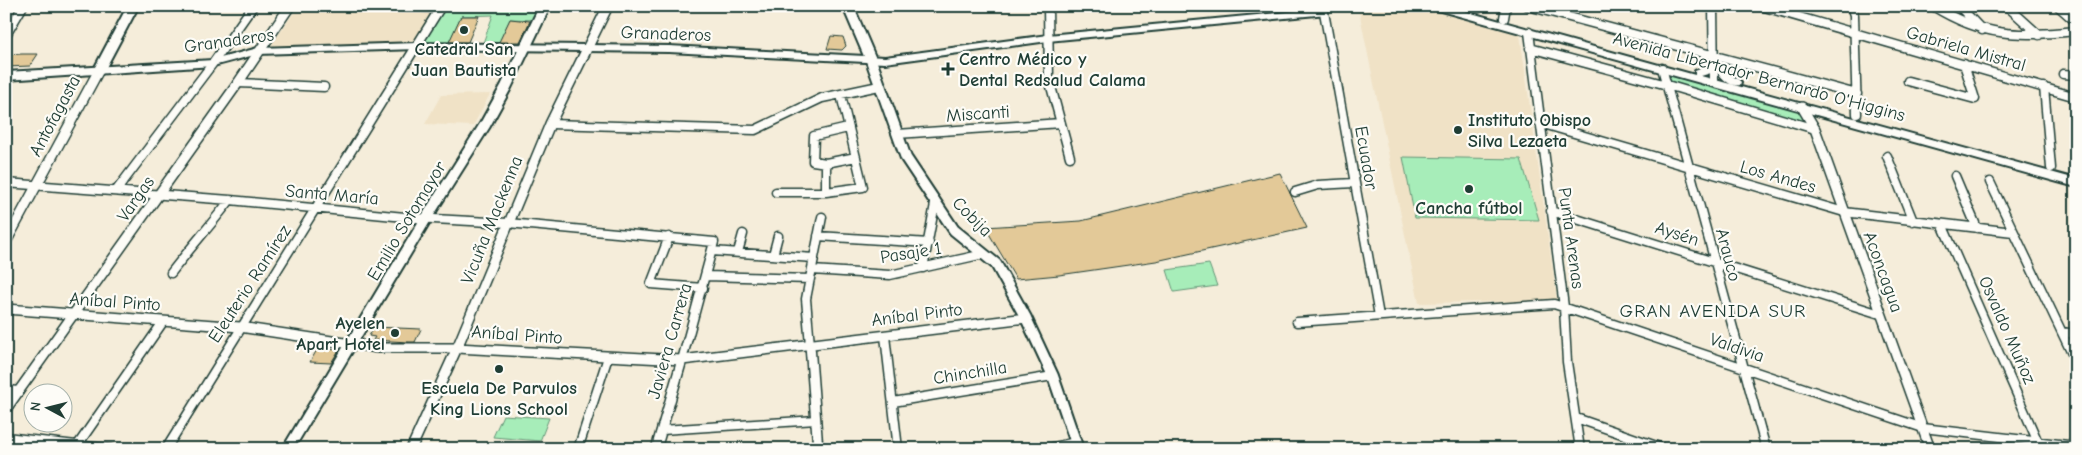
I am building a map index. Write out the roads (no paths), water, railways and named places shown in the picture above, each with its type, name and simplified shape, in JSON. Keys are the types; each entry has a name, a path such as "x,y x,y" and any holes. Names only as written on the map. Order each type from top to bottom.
{"main road":[{"name":"Antofagasta","path":"99,70 133,6"},
{"name":"Emilio Sotomayor","path":"288,449 485,125 545,6"},
{"path":"850,11 859,6"},
{"name":"Avenida Libertador Bernardo O'Higgins","path":"1433,6 1662,68 1715,80 1802,107 2076,183"},
{"name":"Avenida Libertador Bernardo O'Higgins","path":"1460,6 1699,73 1715,80 1736,82 2076,175"},
{"name":"Granaderos","path":"6,76 214,63 258,50 417,46 669,49 871,60 894,59 1048,38 1324,9"},
{"name":"Cobija","path":"850,11 871,60 906,158 954,230 996,264 1026,318 1053,376 1077,446"},
{"path":"1699,73 1707,71 1715,59 1727,77 1736,82"}],"street":[{"path":"6,35 23,6"},
{"path":"116,190 214,63 253,6"},
{"name":"Vargas","path":"6,409 238,83 258,50 290,6"},
{"name":"Eleuterio Ramírez","path":"166,449 240,327 317,208 440,8 363,6"},
{"name":"Vicuña Mackenna","path":"411,449 457,348 550,124 608,6"},
{"path":"1048,6 1049,79 1070,157"},
{"path":"1504,18 1506,6"},
{"path":"1528,6 1715,59 1857,94"},
{"path":"1714,6 1715,80"},
{"name":"Gabriela Mistral","path":"1761,6 2076,97"},
{"path":"1851,6 1854,15 1857,114"},
{"path":"1933,6 1957,22 1983,30 2039,35 2076,31"},
{"path":"1959,6 1983,30"},
{"path":"2008,6 2039,35"},
{"path":"2058,6 2076,22"},
{"name":"Ecuador","path":"1324,9 1379,316"},
{"name":"Punta Arenas","path":"1528,32 1564,307 1567,362 1580,449"},
{"path":"1530,48 1667,84 1815,129"},
{"path":"1908,81 1975,99 1964,64"},
{"name":"Arauco","path":"1662,68 1766,449"},
{"name":"Antofagasta","path":"6,242 99,70"},
{"path":"2063,74 2076,75"},
{"path":"238,83 324,87"},
{"path":"550,124 755,130 767,127 822,98 879,86"},
{"path":"2044,87 2051,168"},
{"path":"776,192 826,192 863,187 841,95"},
{"name":"Aconcagua","path":"1802,107 1815,129 1930,449"},
{"name":"Miscanti","path":"896,134 1061,123"},
{"name":"Los Andes","path":"1540,123 1844,212 2013,232"},
{"path":"848,128 814,136 813,161 826,163 856,156"},
{"path":"1887,156 1913,221"},
{"path":"826,163 826,192"},
{"path":"1954,176 1977,228"},
{"path":"1990,182 2076,362"},
{"name":"Santa María","path":"6,183 116,190 714,242"},
{"path":"1295,192 1318,184 1354,183"},
{"path":"171,273 199,237 207,231 230,200"},
{"path":"923,268 935,204"},
{"name":"Aysén","path":"1551,211 1880,314"},
{"path":"818,449 806,299 822,217"},
{"name":"Osvaldo Muñoz","path":"1942,224 2040,445"},
{"path":"738,252 743,234"},
{"path":"773,255 778,236"},
{"path":"818,236 929,243"},
{"path":"668,238 651,284 703,288"},
{"name":"Javiera Carrera","path":"656,449 703,288 714,242"},
{"path":"712,251 814,258"},
{"name":"Pasaje 1","path":"812,270 890,275 984,254"},
{"path":"706,276 810,279"},
{"name":"Valdivia","path":"1297,322 1554,304 1923,428 2040,445 2076,446"},
{"name":"Aníbal Pinto","path":"6,309 240,327 378,348 457,348 682,360 1026,318"},
{"path":"76,447 163,322"},
{"path":"2062,332 2076,334"},
{"path":"885,336 898,449"},
{"path":"578,449 608,357"},
{"name":"Chinchilla","path":"893,402 1053,376"},
{"path":"6,390 19,391"},
{"path":"1576,418 1665,449"},
{"path":"662,430 816,420"},
{"path":"6,437 76,447 111,449"},
{"path":"1044,449 1077,446"}],"place":[{"name":"Catedral San Juan Bautista","path":"464,30"},
{"name":"Centro Médico y Dental Redsalud Calama","path":"948,69"},
{"name":"Instituto Obispo Silva Lezaeta","path":"1458,130"},
{"name":"Cancha fútbol","path":"1469,189"},
{"name":"Ayelen Apart Hotel","path":"395,333"},
{"name":"Escuela De Parvulos King Lions School","path":"499,369"}],"district":[{"name":"GRAN AVENIDA SUR","path":"1713,311"}]}
